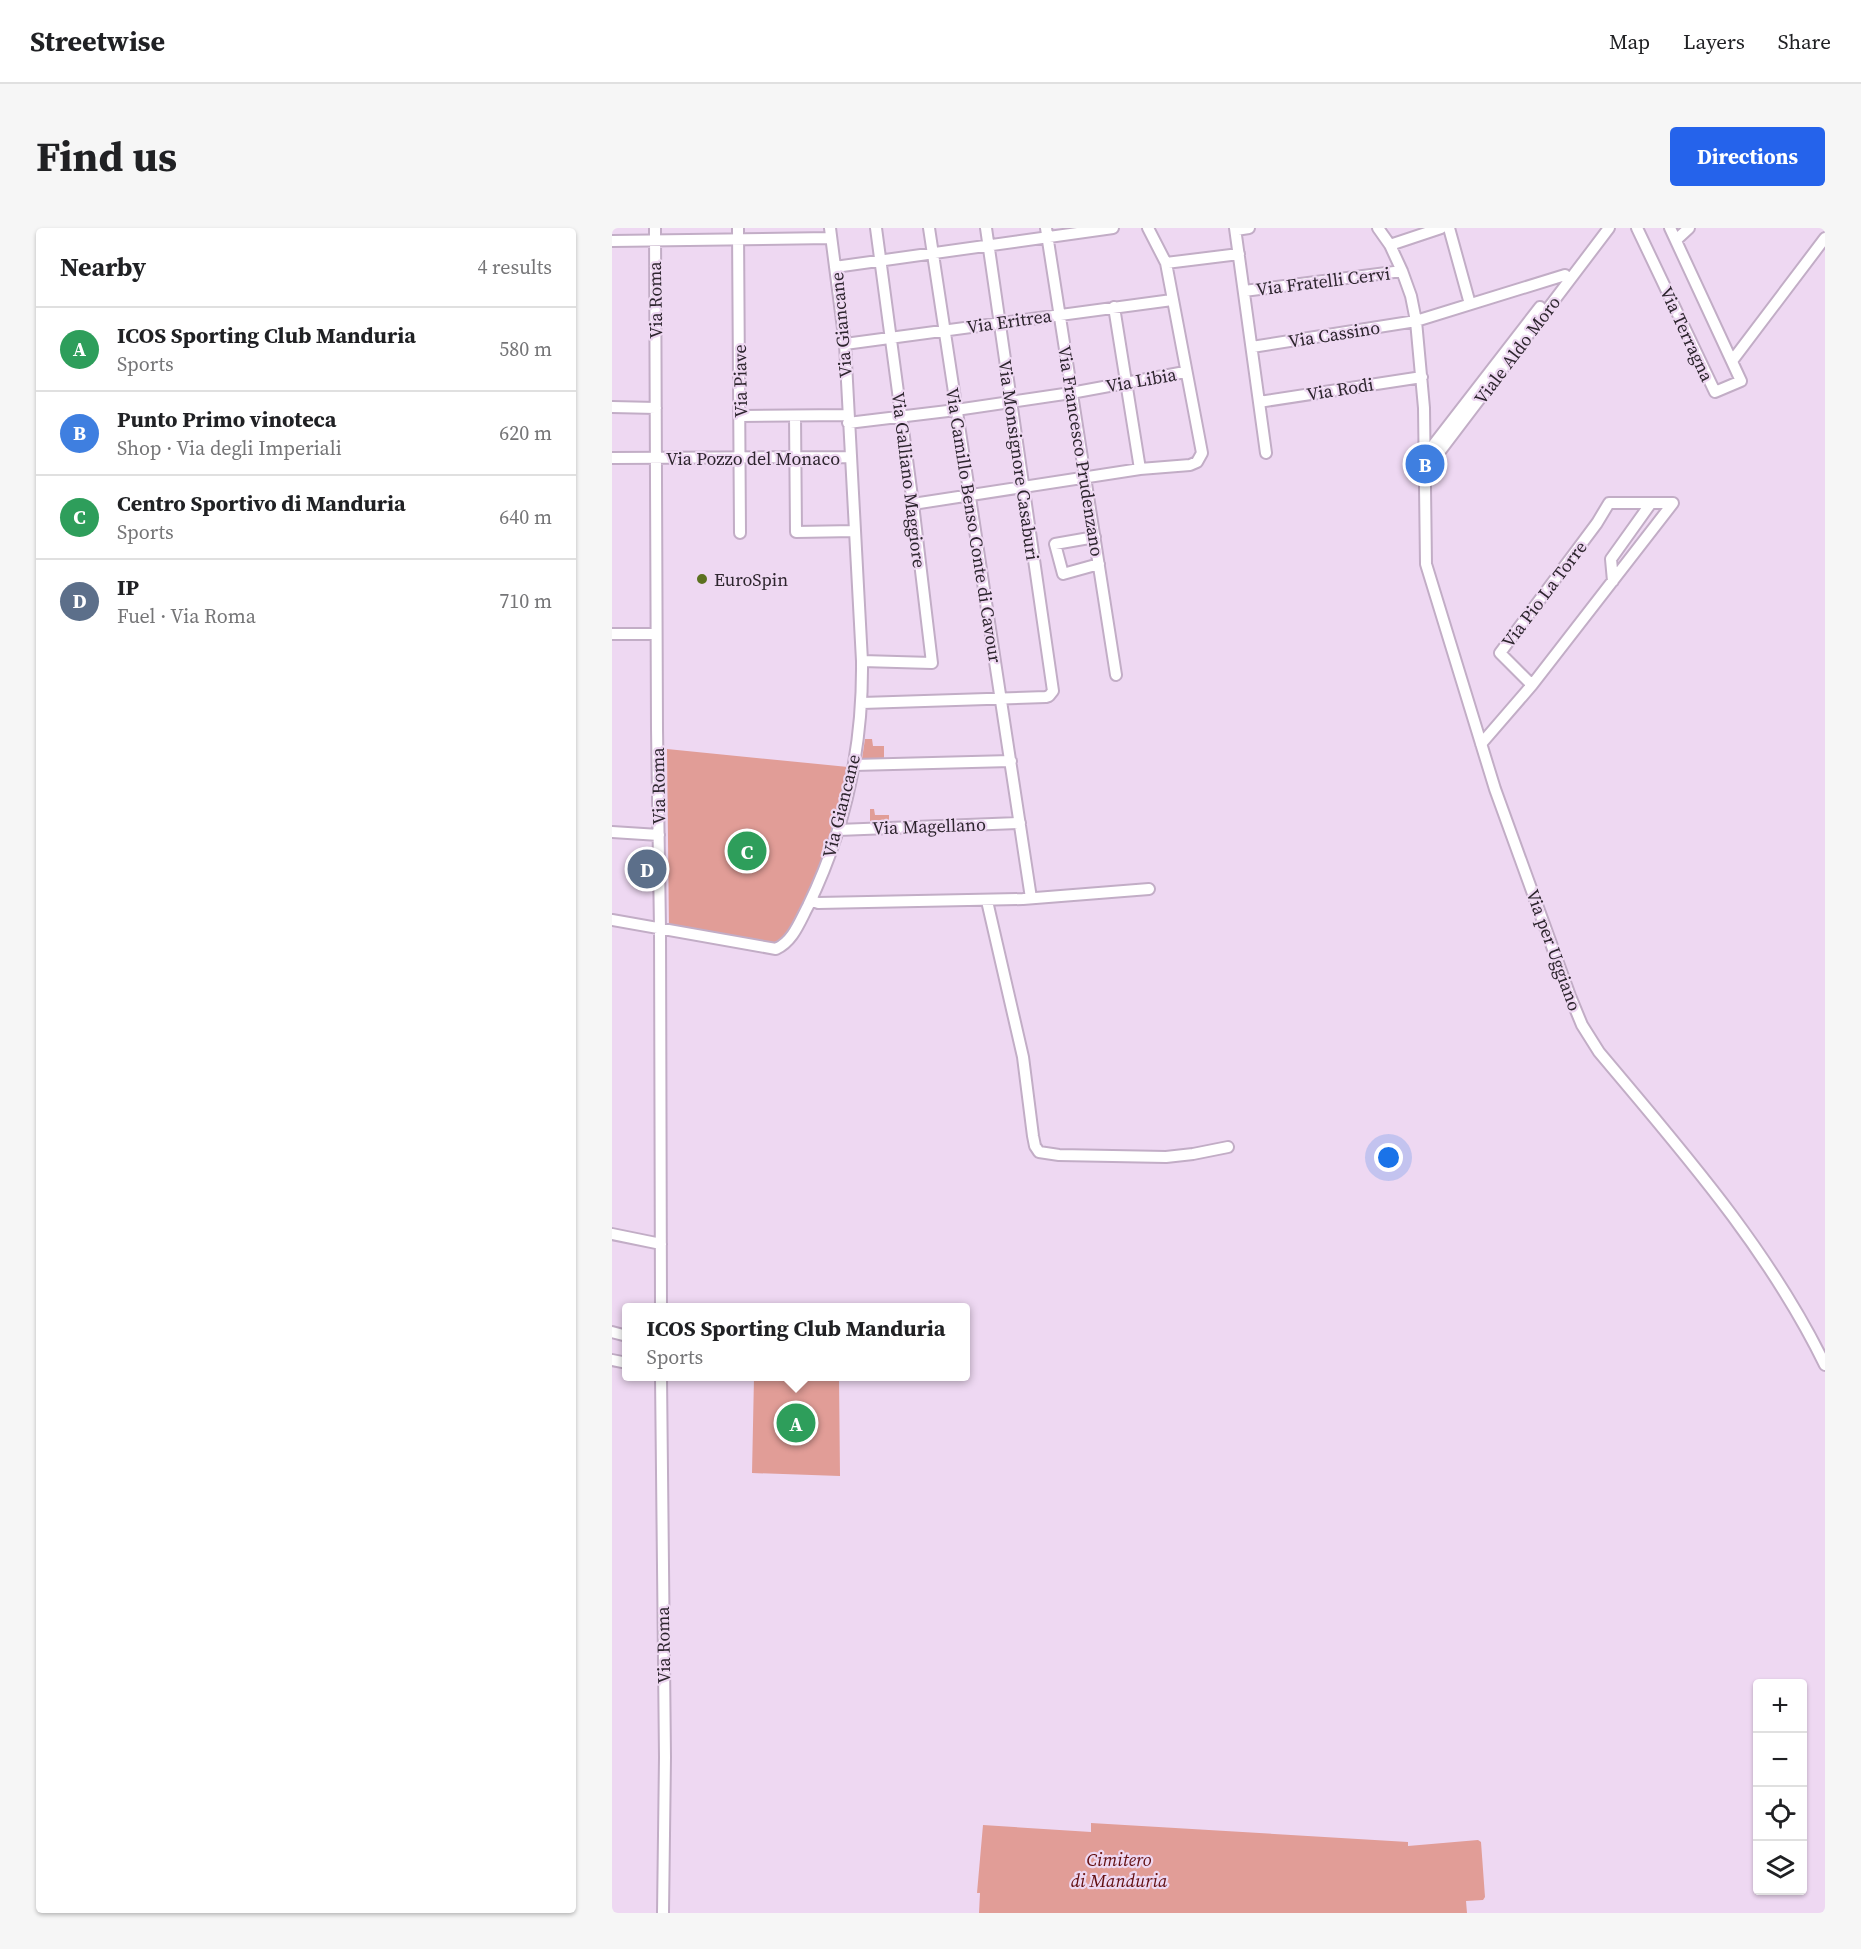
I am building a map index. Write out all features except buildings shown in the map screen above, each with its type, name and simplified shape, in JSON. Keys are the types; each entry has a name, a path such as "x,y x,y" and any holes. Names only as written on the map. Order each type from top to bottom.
{"street":[{"name":"Via Roma","path":"655,228 661,1303"},
{"name":"Via Piave","path":"738,228 740,533"},
{"name":"Via Galliano Maggiore","path":"862,661 932,663 876,228"},
{"name":"Via Camillo Benso Conte di Cavour","path":"929,228 1031,898"},
{"name":"Via Monsignore Casaburi","path":"986,228 1053,691 1046,697 1000,697"},
{"path":"835,267 989,246 1047,233 1113,228"},
{"path":"913,504 1140,469 1190,465 1200,458 1202,453 1166,263 1148,228"},
{"path":"1250,228 1235,229 1266,453"},
{"path":"1378,228 1390,245 1411,296 1422,377 1424,457"},
{"path":"1390,245 1441,228"},
{"path":"1449,228 1470,304"},
{"name":"Viale Aldo Moro","path":"1424,457 1601,228"},
{"name":"Viale Aldo Moro","path":"1425,472 1609,228"},
{"name":"Via Terragna","path":"1637,228 1715,392 1741,381 1670,228"},
{"path":"1676,240 1689,228"},
{"path":"612,241 738,240 830,233"},
{"name":"Via Giancane","path":"660,929 776,949 786,944 795,932 826,867 854,765 862,703 862,661 845,344 830,233"},
{"name":"Via Francesco Prudenzano","path":"1047,233 1116,675"},
{"path":"1732,360 1825,238"},
{"path":"1166,263 1239,254"},
{"name":"Via Fratelli Cervi","path":"1244,291 1402,271"},
{"name":"Via Cassino","path":"1252,347 1416,321 1564,275"},
{"name":"Via Eritrea","path":"845,344 1172,300"},
{"path":"1114,307 1140,469"},
{"name":"Via Libia","path":"741,416 848,419 901,417 1071,393 1185,372"},
{"name":"Via Rodi","path":"1259,402 1422,377"},
{"path":"612,408 656,408"},
{"path":"795,416 796,532 855,531"},
{"name":"Via Pozzo del Monaco","path":"612,458 850,457"},
{"name":"Via per Uggiano","path":"1424,457 1426,564 1500,804 1582,1025 1599,1052 1733,1214 1763,1258 1825,1365"},
{"name":"Via Pio La Torre","path":"1532,685 1500,653 1597,523 1609,503 1651,503"},
{"path":"1481,744 1532,685 1613,581 1673,503 1651,503 1611,559 1613,581"},
{"path":"1095,537 1055,544 1063,574 1099,564"},
{"path":"612,634 657,634"},
{"path":"862,703 1000,697"},
{"path":"854,765 1011,762"},
{"name":"Via Magellano","path":"838,830 1020,823"},
{"path":"612,832 659,835"},
{"path":"811,900 818,903 987,901 1149,889"},
{"path":"987,901 1023,1057 1033,1136 1039,1152 1059,1155 1166,1157 1228,1147"},
{"path":"612,920 660,929"},
{"path":"612,1234 661,1244"},
{"name":"Via Roma","path":"661,1381 663,1913"}],"green space":[{"path":"865,739 872,739 873,746 884,746 884,759 862,759"},
{"path":"667,749 848,767 824,858 788,934 775,943 762,944 669,929"},
{"path":"870,809 874,809 875,815 889,815 889,821 870,821"},
{"path":"754,1381 839,1381 840,1476 752,1473"},
{"name":"Cimitero di Manduria","path":"1091,1823 1408,1842 1408,1846 1478,1840 1481,1842 1485,1897 1483,1900 1466,1901 1467,1913 979,1913 980,1893 977,1893 983,1825 1091,1832"}],"place":[{"name":"Punto Primo vinoteca","path":"1425,464"},
{"name":"EuroSpin","path":"702,579"},
{"name":"Centro Sportivo di Manduria","path":"747,851"},
{"name":"IP","path":"647,869"},
{"name":"ICOS Sporting Club Manduria","path":"796,1423"}]}
